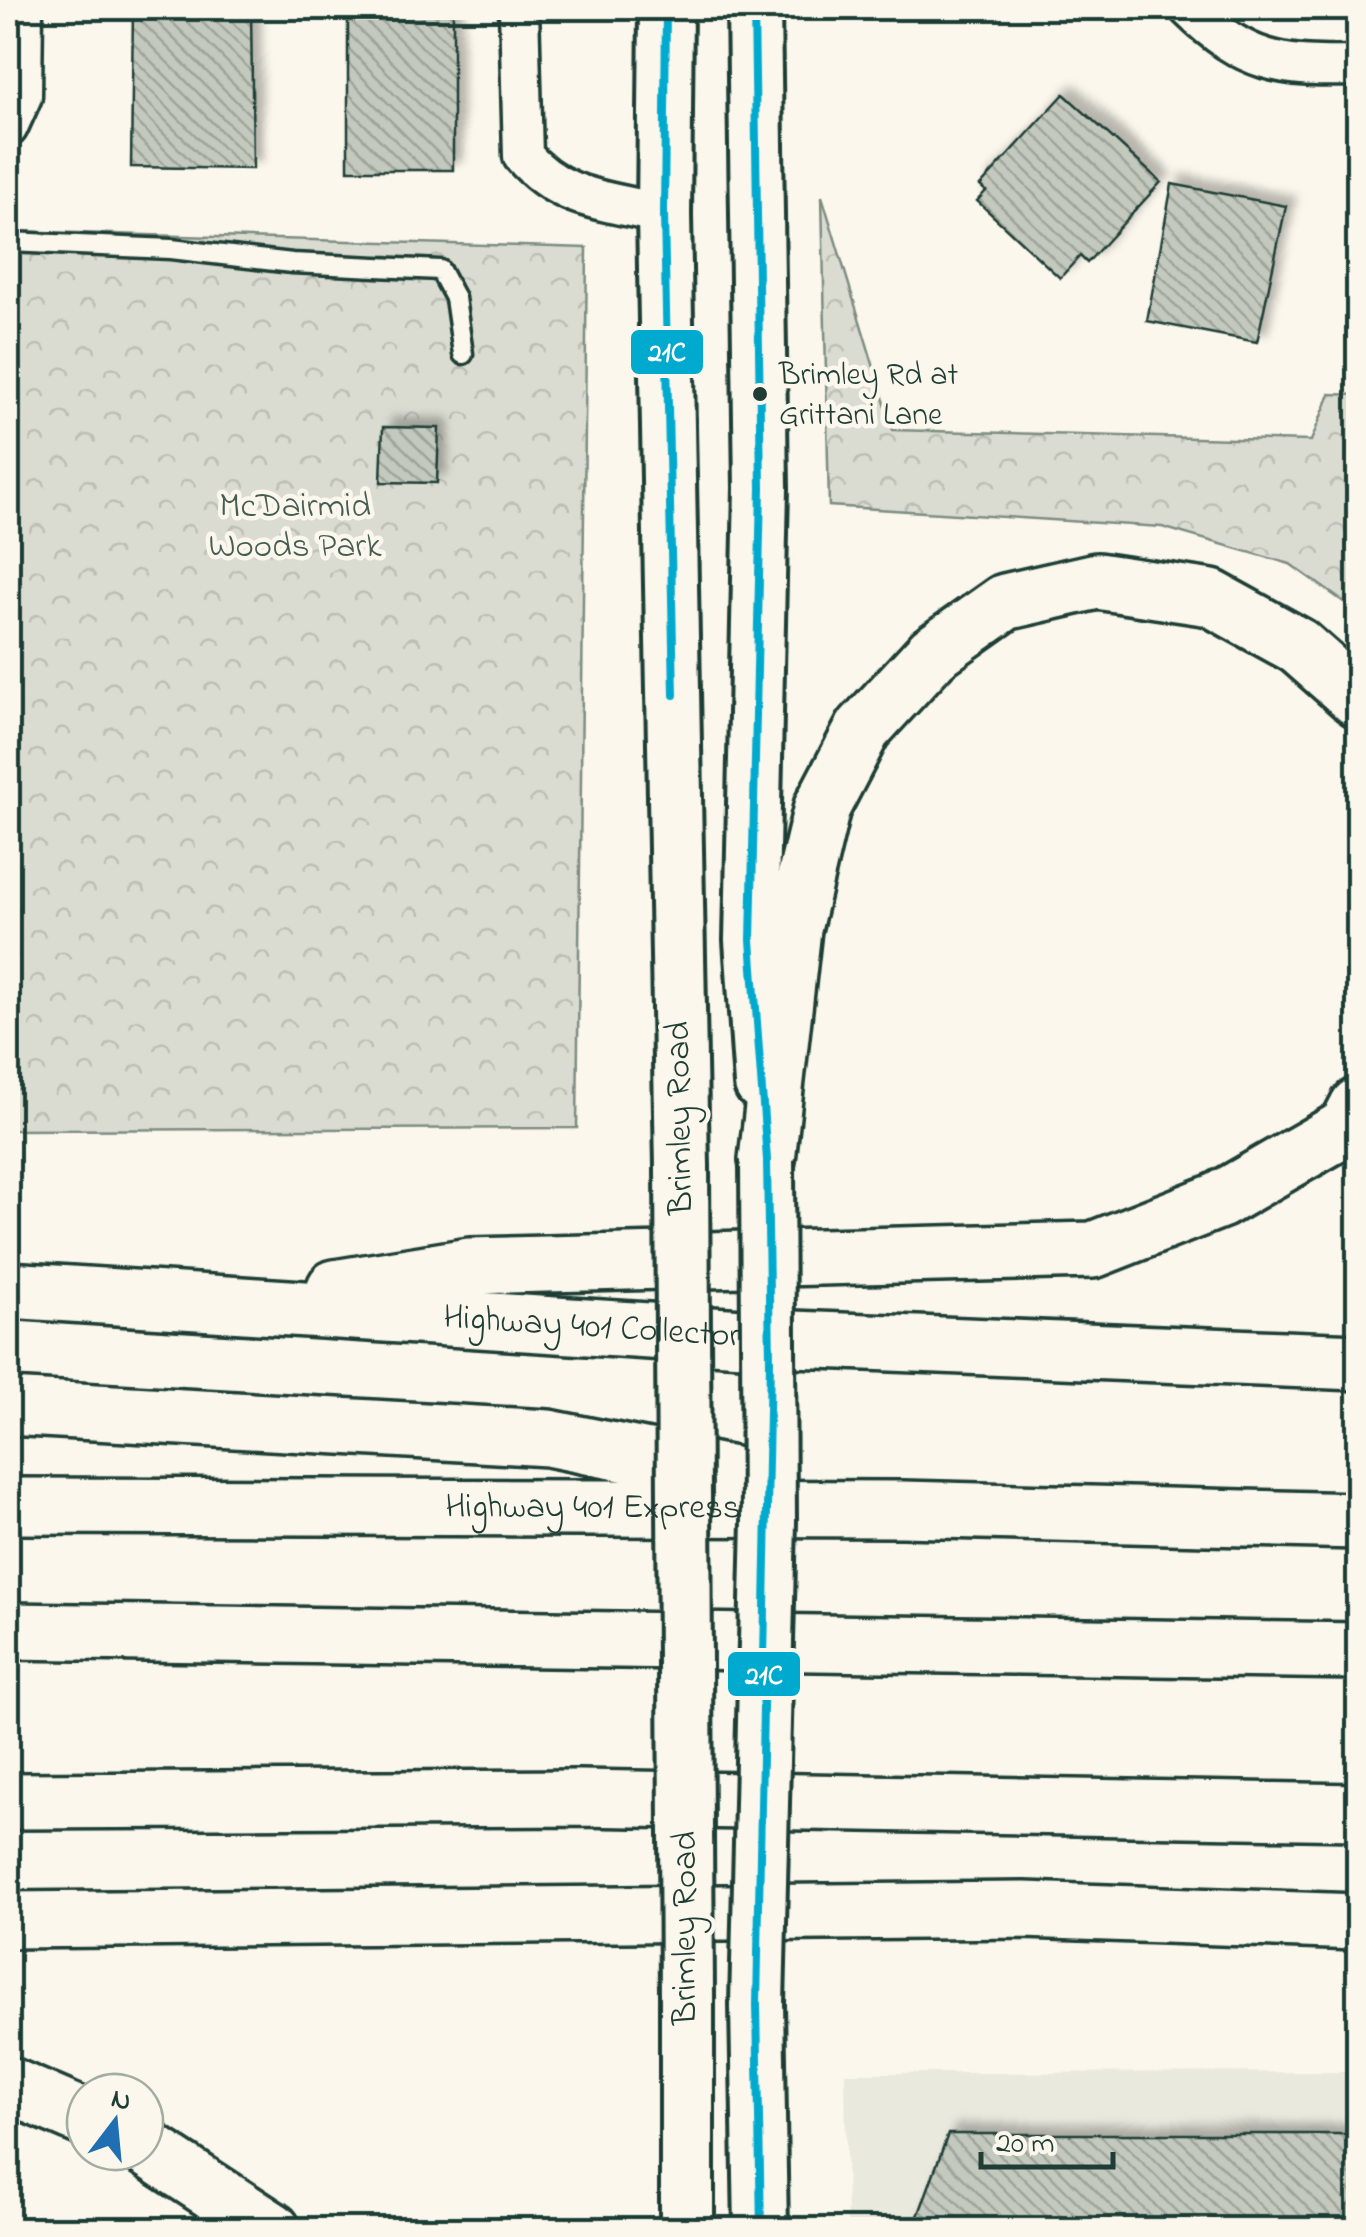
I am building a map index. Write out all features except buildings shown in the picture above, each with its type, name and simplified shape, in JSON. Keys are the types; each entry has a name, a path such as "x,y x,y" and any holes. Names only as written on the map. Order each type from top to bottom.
{"highway":[{"path":"767,1160 793,929 822,807 863,728 933,653 1005,602 1096,581 1211,598 1298,646 1358,699"},
{"path":"243,1303 470,1266 1093,1250 1220,1200 1347,1127 1358,1106"},
{"name":"Highway 401 Collector","path":"8,1290 743,1337 1358,1362"},
{"path":"8,1407 548,1438 902,1508"},
{"name":"Highway 401 Express","path":"8,1506 902,1508 1358,1520"},
{"path":"8,1631 1358,1651"},
{"path":"8,1802 578,1798 1358,1812"},
{"path":"8,1920 1024,1910 1358,1922"},
{"path":"8,2085 65,2109"},
{"path":"165,2160 272,2230"}],"main road":[{"name":"Brimley Road","path":"666,8 664,216 682,1167 687,2230"},
{"name":"Brimley Road","path":"754,8 761,488 751,940 767,1160 769,1501 757,2004 761,2230"}],"street":[{"path":"8,127 22,96 23,8"},
{"path":"519,8 522,156 539,175 569,194 664,216"},
{"path":"1188,8 1238,51 1314,68 1358,66"}],"lane":[{"path":"8,242 171,248 292,262 440,270 455,298 463,354"}],"shaded area":[{"path":"1358,2072 1358,2229 847,2229 845,2073"}],"green space":[{"path":"822,196 893,430 1311,441 1330,394 1358,395 1358,612 1290,564 1162,527 829,506"},
{"name":"McDairmid Woods Park","path":"8,231 587,248 577,1128 8,1130"}],"transit line":[{"name":"21C","path":"666,8 664,215 674,695"},
{"name":"21C","path":"754,8 761,488 751,940 767,1160 770,1361 757,2004 761,2230"}],"place":[{"name":"Brimley Rd at Grittani Lane","path":"760,394"}]}
